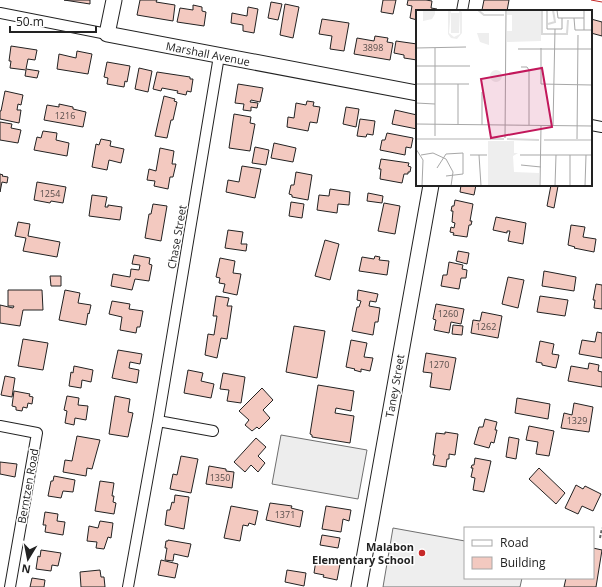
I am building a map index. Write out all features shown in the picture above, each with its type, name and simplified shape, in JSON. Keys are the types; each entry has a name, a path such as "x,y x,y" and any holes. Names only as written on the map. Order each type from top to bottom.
{"street":[{"path":"108,34 114,0"},
{"path":"462,10 464,0"},
{"name":"Marshall Avenue","path":"0,13 416,93"},
{"name":"Chase Street","path":"128,587 158,421 220,56"},
{"path":"592,125 602,127"},
{"name":"Taney Street","path":"359,587 431,186"},
{"path":"158,421 213,431"},
{"name":"Berntzen Road","path":"0,426 37,433 10,587"}],"path":[{"path":"600,538 602,528"}],"shaded area":[{"path":"281,435 367,450 358,499 272,484"},
{"path":"393,528 464,541 464,579 522,579 520,587 383,587"}],"building":[{"path":"64,0 90,0 90,4"},
{"path":"140,0 157,0 156,2 175,5 173,21 137,15"},
{"path":"383,0 396,0 393,14 381,12"},
{"path":"408,0 426,0 432,1 431,8 437,9 416,10 416,20 410,18 412,6 407,5"},
{"path":"484,0 509,0 507,10 482,10"},
{"path":"271,2 282,4 278,20 268,18"},
{"path":"285,4 299,7 293,38 280,35"},
{"path":"193,5 202,7 202,11 206,12 204,26 177,22 180,8 193,10"},
{"path":"248,7 258,9 254,33 243,31 243,25 231,23 232,13 247,16"},
{"path":"322,19 349,23 344,51 330,49 332,36 319,34"},
{"path":"592,19 602,22 602,36 592,33"},
{"path":"375,36 388,38 387,42 393,43 390,60 354,54 357,38 374,41"},
{"path":"396,41 416,44 416,60 404,58 404,55 394,53"},
{"path":"11,46 37,50 35,60 28,59 26,69 39,71 37,78 25,76 26,70 10,68 11,61 9,61"},
{"path":"77,51 92,54 88,74 57,69 59,54 76,58"},
{"path":"107,62 130,66 127,82 125,81 124,87 107,84 108,78 104,77"},
{"path":"139,68 152,71 148,92 135,89"},
{"path":"157,72 190,77 190,79 193,79 191,92 187,91 186,95 177,93 178,91 162,88 161,91 153,89"},
{"path":"238,84 263,88 260,102 251,100 250,102 258,103 257,108 251,107 251,111 243,110 244,104 235,103"},
{"path":"5,91 23,95 21,105 18,104 17,110 21,110 19,123 0,119 0,111"},
{"path":"164,96 175,99 174,101 177,102 167,138 155,136"},
{"path":"307,101 314,102 313,106 320,107 317,123 310,122 308,131 287,127 288,117 294,118 296,103 306,105"},
{"path":"59,104 86,112 83,127 44,120 47,105 59,107"},
{"path":"346,107 359,109 356,127 343,124"},
{"path":"395,110 416,115 416,129 392,124"},
{"path":"234,114 251,117 250,123 255,124 250,151 229,148"},
{"path":"360,119 375,121 373,135 367,134 366,137 357,136"},
{"path":"0,122 12,124 11,128 21,130 18,143 0,140"},
{"path":"43,131 57,133 56,140 69,143 67,156 34,150 37,137 41,138"},
{"path":"387,133 413,138 411,148 406,147 405,155 380,150 382,140 385,140"},
{"path":"101,139 111,141 110,146 124,149 121,163 109,160 107,170 92,167 96,144 99,145"},
{"path":"274,143 296,148 293,162 271,158"},
{"path":"255,147 269,150 266,165 252,163"},
{"path":"160,148 174,151 172,164 176,164 173,177 170,177 168,189 154,186 155,181 147,180 149,169 156,171"},
{"path":"381,159 409,163 408,166 411,167 410,172 408,172 408,174 404,174 402,183 380,179 381,169 379,169"},
{"path":"242,166 261,169 255,198 226,192 228,180 239,182"},
{"path":"296,172 312,175 308,200 292,197 292,195 289,194 291,185 294,185"},
{"path":"0,174 8,177 7,183 2,182 0,192"},
{"path":"37,182 66,187 63,203 51,201 50,203 34,200"},
{"path":"461,186 476,186 474,195 460,192"},
{"path":"551,186 558,186 554,208 547,206"},
{"path":"330,189 350,192 349,205 338,204 337,213 317,210 319,195 329,196"},
{"path":"368,193 383,196 382,203 367,201"},
{"path":"92,195 107,197 105,207 108,207 108,205 122,207 120,220 89,216"},
{"path":"455,200 473,204 470,221 472,221 471,225 469,225 467,237 453,235 454,233 450,232 451,227 454,228 455,223 452,222 453,211 451,211"},
{"path":"291,202 304,204 302,218 289,216"},
{"path":"384,203 400,206 395,234 378,231"},
{"path":"153,204 167,206 161,241 145,238 149,214 151,214"},
{"path":"496,217 526,223 523,244 508,241 510,231 507,231 507,233 493,230"},
{"path":"18,222 30,224 28,236 60,242 57,257 23,251 26,238 15,236"},
{"path":"571,225 585,227 583,237 596,239 594,252 574,248 575,247 568,245"},
{"path":"228,230 243,232 241,244 247,244 246,251 225,248"},
{"path":"325,240 339,244 330,280 315,276"},
{"path":"458,251 469,253 467,264 456,261"},
{"path":"134,255 150,258 149,264 152,265 149,281 135,279 132,290 111,286 113,274 130,277 131,269 139,270 140,265 132,264"},
{"path":"375,256 380,257 379,260 389,261 387,275 359,271 362,257 374,259"},
{"path":"220,258 235,261 233,273 241,274 237,295 223,292 225,284 219,283 220,278 216,277"},
{"path":"449,262 463,265 462,269 467,270 466,278 461,278 459,289 441,286 443,275 447,275"},
{"path":"544,271 576,277 574,291 542,286"},
{"path":"50,276 61,276 61,286 51,286"},
{"path":"508,277 524,280 518,308 502,304"},
{"path":"596,284 602,285 602,309 594,308 595,300 593,300"},
{"path":"8,290 42,290 43,310 23,310 20,326 0,323 0,305 13,308 14,306 8,306"},
{"path":"65,290 80,293 78,303 91,305 86,325 59,320"},
{"path":"358,290 378,294 376,302 370,301 369,306 380,308 378,322 375,322 373,335 352,331 357,307 359,307 361,301 357,300"},
{"path":"216,296 229,298 227,306 232,306 227,339 221,338 217,358 205,355 208,334 214,335 217,316 213,316"},
{"path":"540,296 568,300 565,316 537,312"},
{"path":"112,301 130,304 129,309 143,311 140,327 137,327 136,333 120,330 122,317 109,314"},
{"path":"436,304 464,309 461,324 451,322 449,333 434,330 436,320 433,319"},
{"path":"482,312 502,316 498,338 471,333 473,320 480,321"},
{"path":"453,325 463,326 462,335 452,334"},
{"path":"294,326 325,331 317,378 286,372"},
{"path":"597,332 602,333 602,358 579,354 582,340 595,342"},
{"path":"23,339 48,343 43,370 18,366"},
{"path":"351,340 367,343 364,357 373,358 370,371 361,369 361,372 346,367"},
{"path":"540,341 554,344 552,354 559,355 556,368 536,362"},
{"path":"118,350 142,354 140,364 130,362 129,368 139,370 137,383 112,378"},
{"path":"426,353 456,358 450,390 430,387 432,373 423,372"},
{"path":"589,363 599,365 598,371 602,372 602,387 568,381 571,366 588,369"},
{"path":"74,366 93,370 91,382 82,380 81,388 69,386 71,372 73,373"},
{"path":"188,370 203,373 201,381 214,384 211,398 184,393"},
{"path":"223,373 245,377 241,403 227,401 229,390 220,389"},
{"path":"5,376 15,378 12,397 1,395"},
{"path":"318,385 354,391 351,411 336,408 335,413 354,416 350,443 312,437 310,434"},
{"path":"262,388 273,400 263,410 270,418 259,429 257,427 252,431 245,425 249,420 239,411"},
{"path":"14,391 30,394 29,396 33,397 32,404 28,403 27,408 23,407 22,411 16,410 16,407 12,406"},
{"path":"67,396 79,398 78,405 88,406 86,420 75,418 74,425 65,423 67,411 64,410"},
{"path":"115,396 130,399 128,412 133,413 128,437 109,434"},
{"path":"517,398 550,404 548,419 515,413"},
{"path":"574,403 593,407 589,432 561,428 564,413 572,415"},
{"path":"485,419 497,422 494,443 491,442 489,448 474,444 479,427 483,427"},
{"path":"529,426 554,431 549,456 536,454 538,442 526,440"},
{"path":"445,432 458,434 455,455 449,454 446,467 433,465 436,433 445,434"},
{"path":"77,436 100,440 92,469 87,468 86,476 63,472 65,460 72,461"},
{"path":"509,437 519,439 516,459 506,457"},
{"path":"256,438 266,447 258,456 265,463 258,472 251,465 245,472 234,462"},
{"path":"181,456 198,459 191,493 170,489 173,474 177,475"},
{"path":"475,458 491,461 484,492 473,490 475,478 471,477 473,468 471,468 472,465 474,465"},
{"path":"0,462 17,464 15,477 0,474"},
{"path":"209,466 234,472 232,488 206,484"},
{"path":"539,468 565,493 556,504 529,479"},
{"path":"54,476 75,480 73,492 63,491 61,498 48,496 51,481 53,481"},
{"path":"100,481 114,483 112,496 114,496 113,502 116,503 114,514 95,511"},
{"path":"576,485 583,489 585,486 601,494 593,511 582,506 578,514 565,508"},
{"path":"175,495 189,497 184,529 165,525 167,510 170,510 172,502 174,503"},
{"path":"270,503 292,506 291,508 303,511 300,527 266,520"},
{"path":"231,506 258,511 255,525 249,523 248,526 243,525 240,541 224,538"},
{"path":"326,506 351,510 349,521 343,519 341,532 322,529"},
{"path":"45,512 58,514 57,521 65,522 63,535 45,532 46,525 43,525"},
{"path":"100,521 113,523 111,538 108,537 104,549 96,548 97,542 87,541 89,526 98,528"},
{"path":"322,535 340,538 338,548 320,545"},
{"path":"168,540 191,544 188,557 174,554 173,561 165,560 167,548 165,548 166,541"},
{"path":"594,548 602,550 596,587 564,587 566,579 594,579"},
{"path":"41,550 61,553 58,566 52,565 51,571 36,569 38,556 40,557"},
{"path":"161,560 178,564 175,578 158,575"},
{"path":"316,560 340,564 337,580 323,577 324,575 314,573"},
{"path":"100,570 101,577 104,577 105,587 81,587 80,572"},
{"path":"287,570 306,573 304,586 285,582"},
{"path":"32,578 45,580 44,587 30,587"}],"power":[{"path":"591,0 602,2"}],"place":[{"name":"Malabon Elementary School","path":"422,553"}]}
